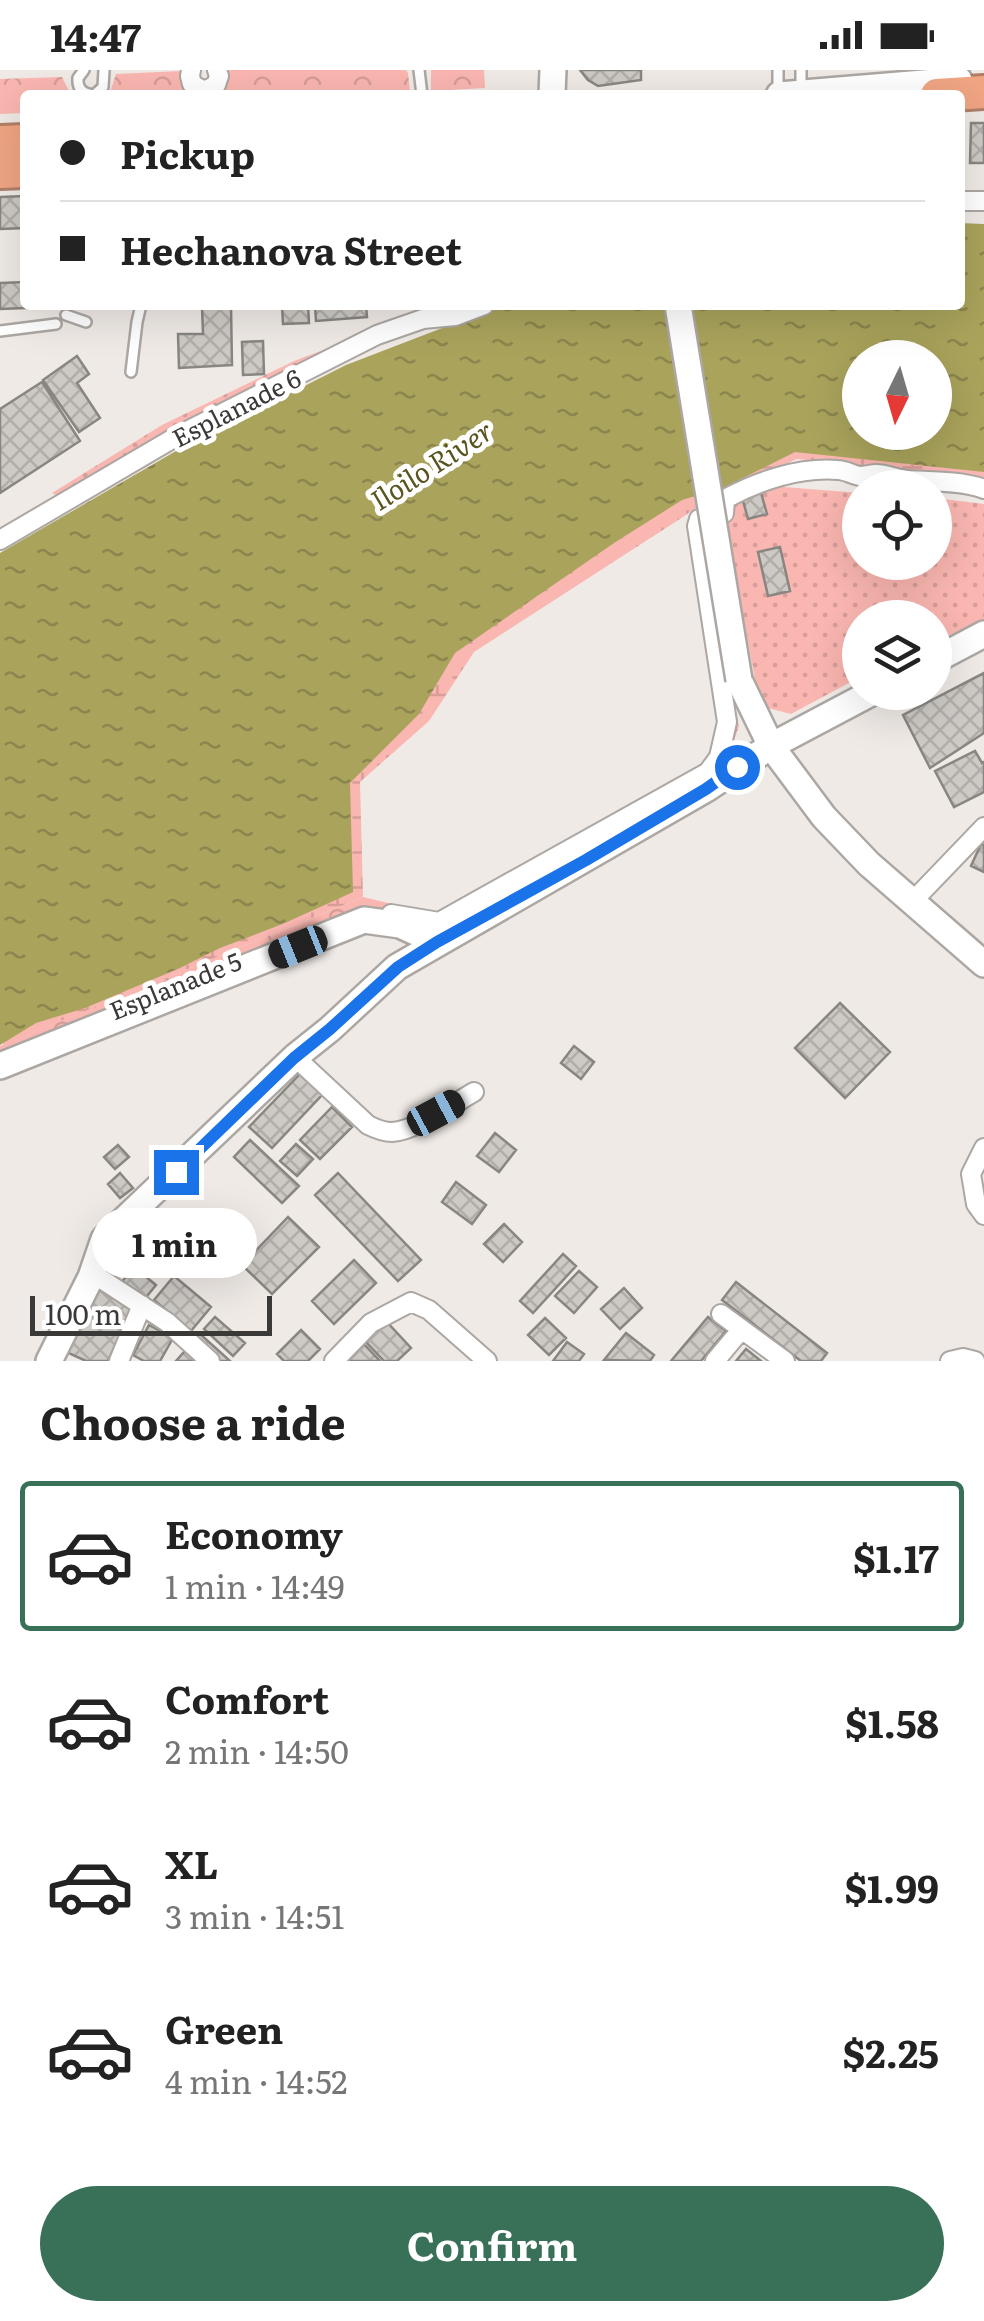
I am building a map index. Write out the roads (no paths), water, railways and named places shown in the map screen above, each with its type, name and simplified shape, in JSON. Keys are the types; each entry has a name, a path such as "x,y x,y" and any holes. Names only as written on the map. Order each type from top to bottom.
{"main road":[{"path":"790,88 841,90"},
{"path":"679,310 739,680 771,746 824,818 869,864 984,964"},
{"path":"952,651 984,634"},
{"path":"49,1361 92,1273 104,1239 294,1058 398,967 842,708"},
{"path":"0,1066 364,920 400,925 437,942"}],"street":[{"name":"Esplanade 6","path":"0,540 179,435 377,334 423,319 456,316 471,310"},
{"name":"Esplanade 5","path":"0,1056 361,909 439,922 708,772 718,757 727,722 696,533 699,519 724,513 725,499 748,486 801,472 840,470 858,476 928,479 984,489"},
{"path":"912,902 984,827"},
{"path":"294,1058 368,1125 382,1131 396,1132 416,1124 474,1092"},
{"path":"984,1148 971,1174 976,1204 984,1215"},
{"path":"92,1273 167,1322 210,1361"},
{"path":"334,1361 371,1323 410,1302 429,1310 487,1361"},
{"path":"119,1361 142,1306"},
{"path":"721,1314 784,1361"},
{"path":"715,1361 740,1330"},
{"path":"950,1361 975,1361"}],"lane":[{"path":"778,70 790,88"},
{"path":"130,372 140,310"},
{"path":"66,316 86,322"},
{"path":"0,331 56,324"}],"water":[{"name":"Iloilo River","path":"965,223 984,224 984,472 795,452 725,487 682,500 455,653 419,714 350,783 353,892 85,1008 36,1023 0,1045 0,553 176,451 346,365 489,310 965,310"}]}
